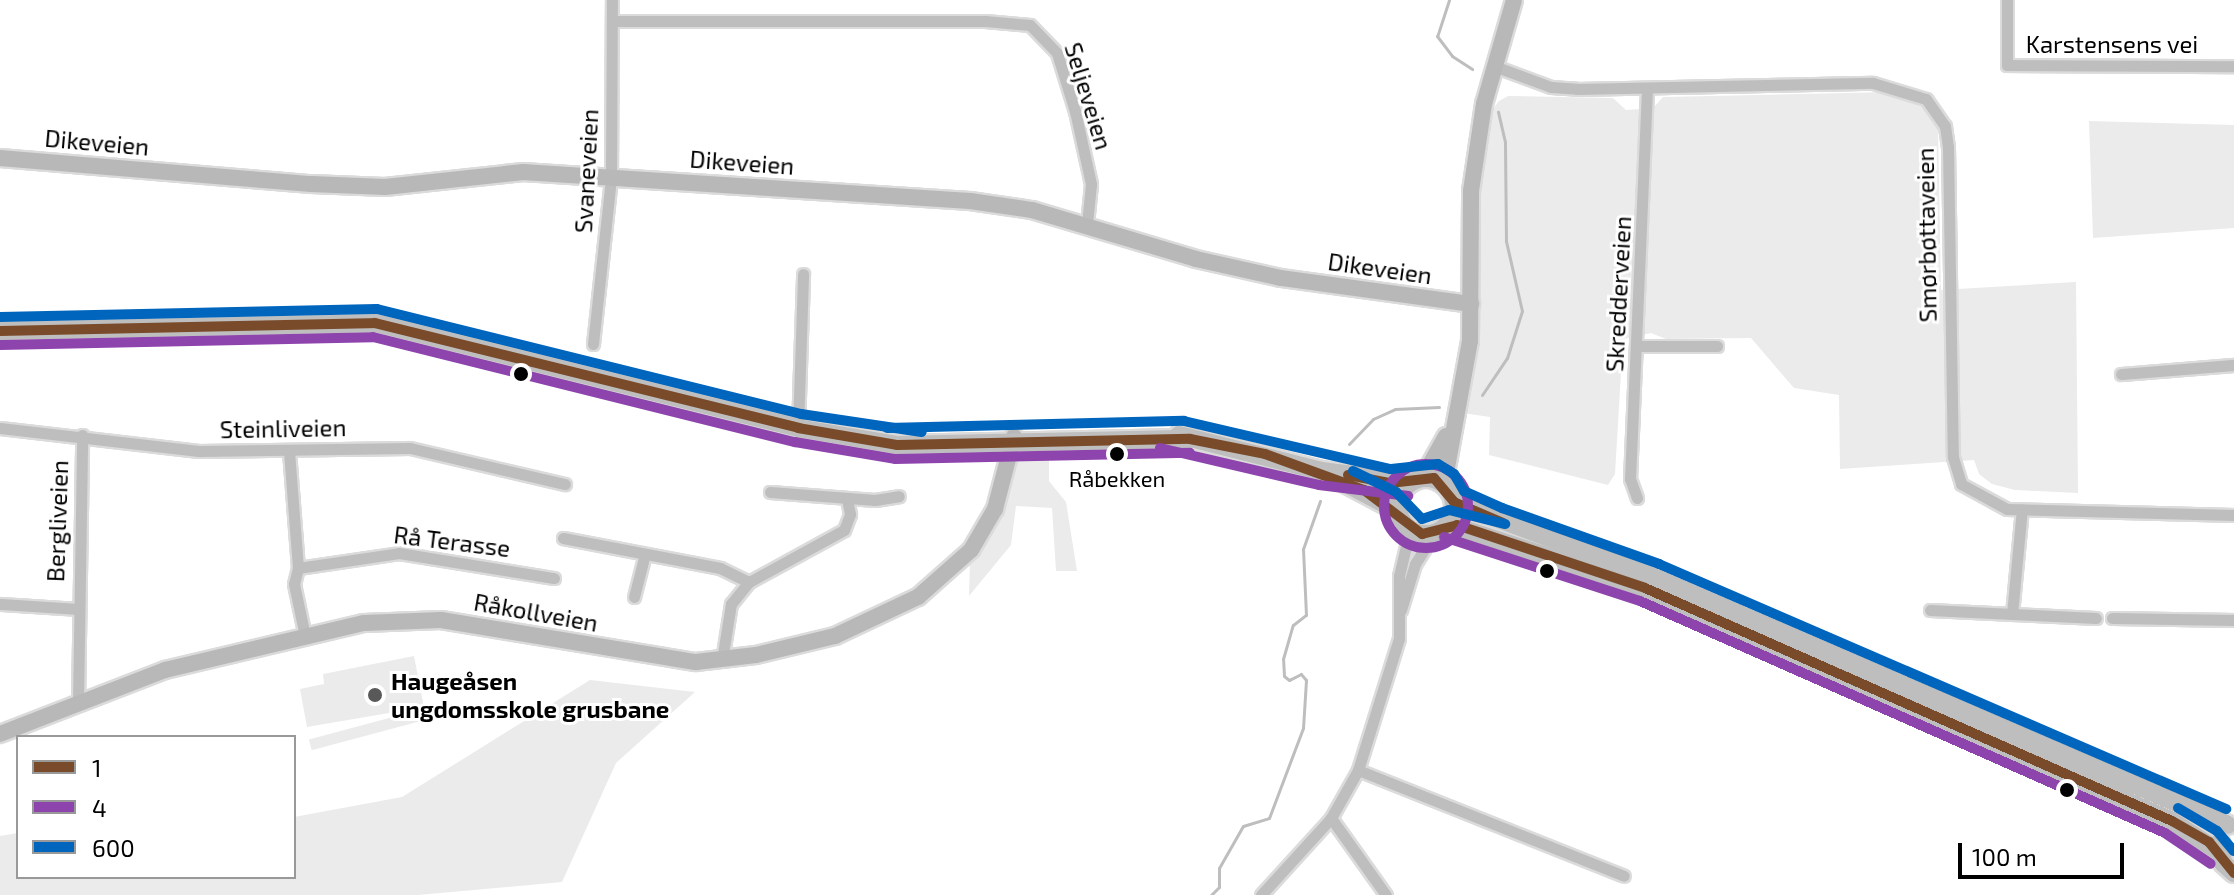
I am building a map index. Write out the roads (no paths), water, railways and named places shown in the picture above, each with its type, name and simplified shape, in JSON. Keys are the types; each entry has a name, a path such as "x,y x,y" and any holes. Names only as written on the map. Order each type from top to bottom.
{"main road":[{"path":"0,331 375,323 798,428 888,442 1006,441 1141,433 1190,439 1321,471 1444,484 1454,502 1653,577 2231,823 2219,852"},
{"path":"1321,471 1398,511 1410,529 1441,529 1645,588 2161,816 2219,852 2234,873"},
{"path":"1398,511 1398,500 1416,480"},
{"path":"1441,529 1454,502"}],"street":[{"name":"Svaneveien","path":"593,344 611,178 612,0"},
{"path":"1444,484 1470,341 1471,191 1494,66 1514,0"},
{"name":"Karstensens vei","path":"2007,0 2007,65 2234,66"},
{"name":"Seljeveien","path":"612,21 969,20 1030,25 1057,53 1075,111 1091,184 1087,224"},
{"name":"Smørbøttaveien","path":"1494,66 1551,87 1647,90 1873,83 1912,91 1935,110 1948,147 1955,471 1961,484 1979,498 2022,509 2234,515"},
{"name":"Skredderveien","path":"1637,498 1630,479 1639,346 1647,90"},
{"name":"Dikeveien","path":"0,158 385,187 497,173 970,201 1087,224 1196,259 1281,278 1471,304"},
{"path":"798,428 803,274"},
{"path":"1639,346 1717,346"},
{"path":"2121,374 2234,365"},
{"path":"1416,480 1454,425"},
{"name":"Steinliveien","path":"0,428 82,435 199,451 410,448 565,484"},
{"name":"Bergliveien","path":"78,704 77,609 82,435"},
{"name":"Råkollveien","path":"0,734 165,670 364,623 441,620 675,661 722,660 835,636 918,597 971,550 995,509 1004,478 1006,441"},
{"path":"289,451 298,568 294,584 305,636"},
{"path":"770,492 847,499 899,496"},
{"path":"722,660 731,604 749,582 844,530 850,514 847,499"},
{"path":"2012,614 2022,509"},
{"path":"1401,610 1399,576 1410,529"},
{"path":"1261,895 1331,818 1358,770 1394,660 1401,610 1415,564 1441,529"},
{"path":"563,538 720,568 749,582"},
{"name":"Rå Terasse","path":"298,568 399,553 554,578"},
{"path":"634,597 645,554"},
{"name":"Bergliveien","path":"0,604 77,609"},
{"path":"1930,610 2096,618"},
{"path":"2112,618 2234,620"},
{"path":"1358,770 1624,876"},
{"path":"1331,818 1386,895"}],"waterway":[{"name":"Råbekken","path":"1449,0 1437,36 1452,56 1472,69"},
{"name":"Råbekken","path":"1482,395 1507,358 1522,311 1506,241 1505,142 1498,112"},
{"name":"Råbekken","path":"1349,444 1373,419 1395,409 1439,407"},
{"name":"Råbekken","path":"1211,895 1219,887 1219,868 1243,826 1269,818 1303,728 1306,680 1301,674 1289,680 1284,676 1283,659 1293,625 1306,615 1303,549 1320,501"}],"place":[{"name":"Råbekken","path":"1117,454"},
{"name":"Haugeåsen ungdomsskole grusbane","path":"375,695"}]}
